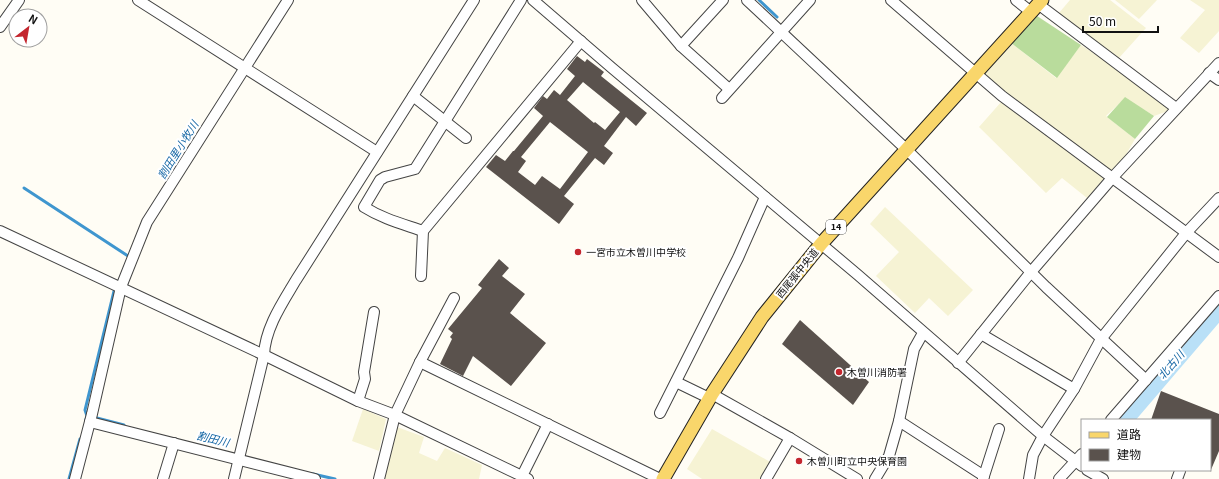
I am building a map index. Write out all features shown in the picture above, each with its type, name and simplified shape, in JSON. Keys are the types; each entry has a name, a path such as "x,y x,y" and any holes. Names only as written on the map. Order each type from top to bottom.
{"main road":[{"name":"西尾張中央道","path":"661,479 710,396 762,317 821,244 1037,5"}],"street":[{"path":"0,27 19,0"},
{"path":"138,0 377,152"},
{"path":"75,479 91,418 121,287 147,222 288,0"},
{"path":"234,479 264,355 264,343 283,302 474,0"},
{"path":"423,231 394,222 377,215 364,207 380,180 385,177 415,169 521,0"},
{"path":"533,0 821,244 1043,436 1078,464 1059,479"},
{"path":"642,0 681,46 729,89"},
{"path":"681,46 723,0"},
{"path":"747,0 907,150 1031,272 1146,380"},
{"path":"722,98 810,0"},
{"path":"891,0 1002,96 1219,256"},
{"path":"1016,0 1037,5 1176,108"},
{"path":"421,276 423,231 580,41"},
{"path":"958,363 1031,272 1112,178 1219,63"},
{"path":"1209,73 1219,80"},
{"path":"413,96 466,138"},
{"path":"660,413 738,258 766,197"},
{"path":"1029,479 1033,455 1043,436 1074,389 1101,339 1187,232 1219,198"},
{"path":"0,231 121,287 358,401 395,415 509,475 525,478 548,424"},
{"path":"1112,419 1219,296"},
{"path":"379,479 395,415 420,362 454,298"},
{"path":"358,401 365,379 364,372 374,312"},
{"path":"876,479 889,456 899,422 914,349 923,333"},
{"path":"981,334 1074,389"},
{"path":"420,362 661,479"},
{"path":"676,382 710,396 790,438 857,479"},
{"path":"91,418 174,443 239,457 315,479"},
{"path":"899,422 983,477 999,430"},
{"path":"766,479 790,438"},
{"path":"164,479 174,443"},
{"path":"1089,471 1103,479"}],"shaded area":[{"path":"1070,0 1110,0 1146,28 1118,59 1059,13"},
{"path":"1115,0 1157,0 1139,19"},
{"path":"1190,0 1219,0 1219,31 1199,53 1180,38 1205,10"},
{"path":"1006,39 1056,78 1081,45 1176,108 1154,116 1125,98 1106,116 1135,139 1113,177 975,73"},
{"path":"1002,101 1106,176 1087,198 1062,178 1046,193 979,127"},
{"path":"885,207 973,290 948,316 929,298 915,313 876,276 899,252 870,224"},
{"path":"363,409 386,419 379,451 352,441"},
{"path":"397,427 424,437 419,453 437,461 445,448 482,465 479,479 384,479"},
{"path":"712,429 772,463 763,479 702,479 687,469"}],"green space":[{"path":"1031,12 1081,45 1057,78 1006,39"},
{"path":"1125,97 1154,116 1135,139 1107,117"}],"building":[{"path":"577,56 585,62 587,59 604,72 601,76 647,113 636,126 626,117 604,146 613,153 604,165 595,158 564,196 574,204 559,224 486,167 496,155 505,161 543,116 534,108 543,96 547,99 554,90 560,95 575,76 567,69","holes":["583,82 620,112 605,130 595,122 594,123 567,100","550,122 588,152 560,189 542,176 535,185 518,172 526,161 521,157"]},
{"path":"499,259 509,268 502,276 525,294 510,313 546,343 511,386 473,356 463,376 440,364 452,339 450,337 453,333 448,329 482,288 478,285"},
{"path":"800,320 869,382 853,405 782,344"},
{"path":"1161,391 1219,414 1219,451 1211,470 1211,419 1151,419"}],"waterway":[{"path":"759,0 777,17"},
{"path":"24,188 128,256"},
{"name":"割田里小牧川","path":"86,419 87,416 85,410 114,291"},
{"name":"北古川","path":"1125,419 1219,309"},
{"name":"割田川","path":"93,417 124,425"},
{"name":"割田里小牧川","path":"69,479 80,439"},
{"name":"割田川","path":"313,474 335,479"}],"place":[{"name":"一宮市立木曽川中学校","path":"578,252"},
{"name":"木曽川消防署","path":"839,372"},
{"name":"木曽川町立中央保育園","path":"799,461"}]}
